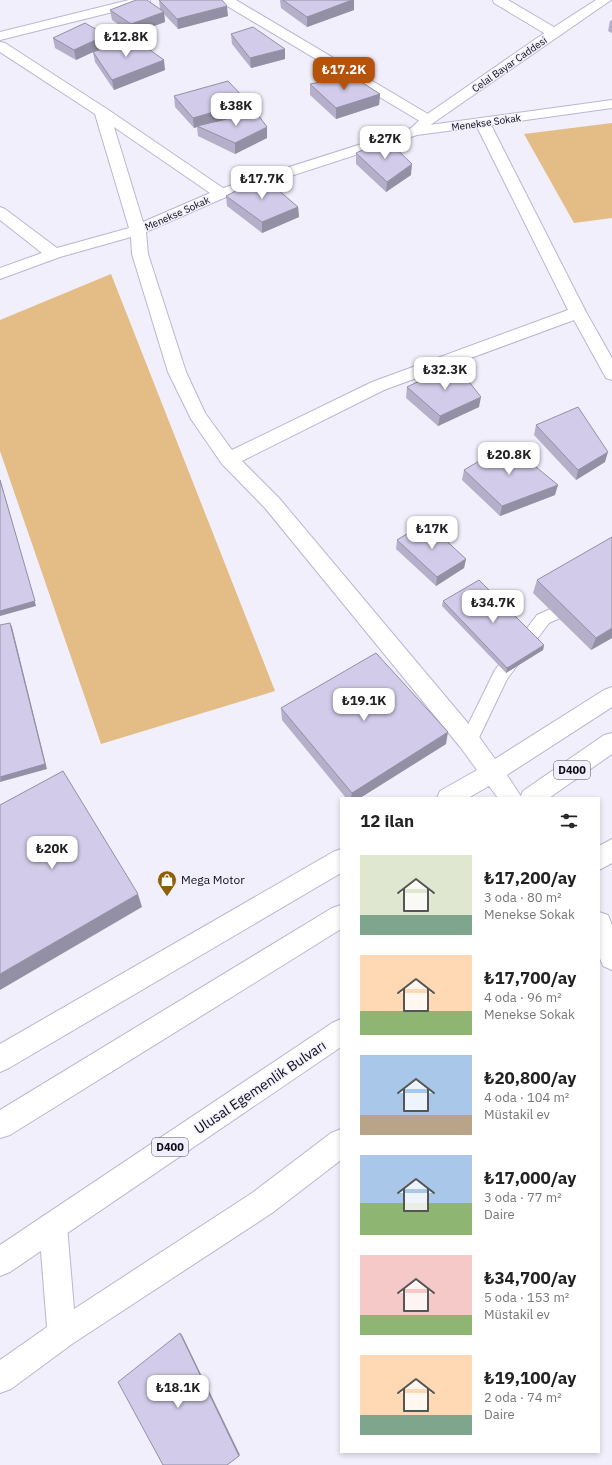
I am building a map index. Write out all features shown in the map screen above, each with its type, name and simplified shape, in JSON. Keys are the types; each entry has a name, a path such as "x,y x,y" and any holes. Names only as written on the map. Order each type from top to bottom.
{"main road":[{"path":"0,36 144,0"},
{"path":"227,0 428,120"},
{"path":"499,0 554,33"},
{"name":"Celal Bayar Caddesi","path":"415,131 428,120 604,0"},
{"path":"0,46 102,112 221,194"},
{"name":"Menekse Sokak","path":"0,274 54,254 138,230 221,194 415,131 612,104"},
{"path":"102,112 138,230 140,254 177,372 197,415 229,458 272,503 469,742 510,797"},
{"path":"482,122 578,312 612,374"},
{"path":"0,212 54,254"},
{"path":"229,458 378,386 578,312"},
{"path":"450,797 493,772 612,696"},
{"name":"D400","path":"532,797 612,742"},
{"path":"600,858 612,850"},
{"path":"0,1059 340,861"},
{"path":"0,1124 340,917"},
{"path":"600,926 612,959 600,960"},
{"name":"Ulusal Egemenlik Bulvarı","path":"0,1262 340,1033"},
{"path":"0,1378 62,1334 262,1203 340,1144"},
{"path":"53,1226 62,1334"}],"lane":[{"path":"469,742 501,675 543,619 612,587"}],"shaded area":[{"path":"612,123 612,218 574,223 524,134"},
{"path":"111,274 275,691 101,744 0,451 0,320"}],"building":[{"path":"136,0 147,0 164,12 131,24 110,10"},
{"path":"159,0 222,0 227,6 177,19"},
{"path":"283,0 352,0 307,17"},
{"path":"85,23 106,35 74,50 53,38"},
{"path":"253,27 285,49 250,58 231,34"},
{"path":"133,38 164,60 112,80 93,52"},
{"path":"352,76 380,94 336,108 310,84"},
{"path":"228,81 248,102 193,118 174,96"},
{"path":"256,112 267,127 235,143 197,126"},
{"path":"386,139 412,164 387,182 356,153"},
{"path":"263,177 298,207 262,222 226,196"},
{"path":"455,364 481,397 440,416 407,387"},
{"path":"578,407 608,452 578,470 536,425"},
{"path":"508,444 558,485 502,506 464,470"},
{"path":"0,480 35,601 0,611"},
{"path":"426,522 466,559 437,577 397,540"},
{"path":"612,537 612,628 596,638 537,580"},
{"path":"479,580 544,645 507,668 443,601"},
{"path":"10,623 45,764 0,777 0,625"},
{"path":"376,653 448,732 352,793 281,708"},
{"path":"63,771 138,894 0,974 0,805"},
{"path":"180,1333 239,1456 227,1465 163,1465 118,1382"}],"place":[{"name":"Mega Motor","path":"167,897"}]}
